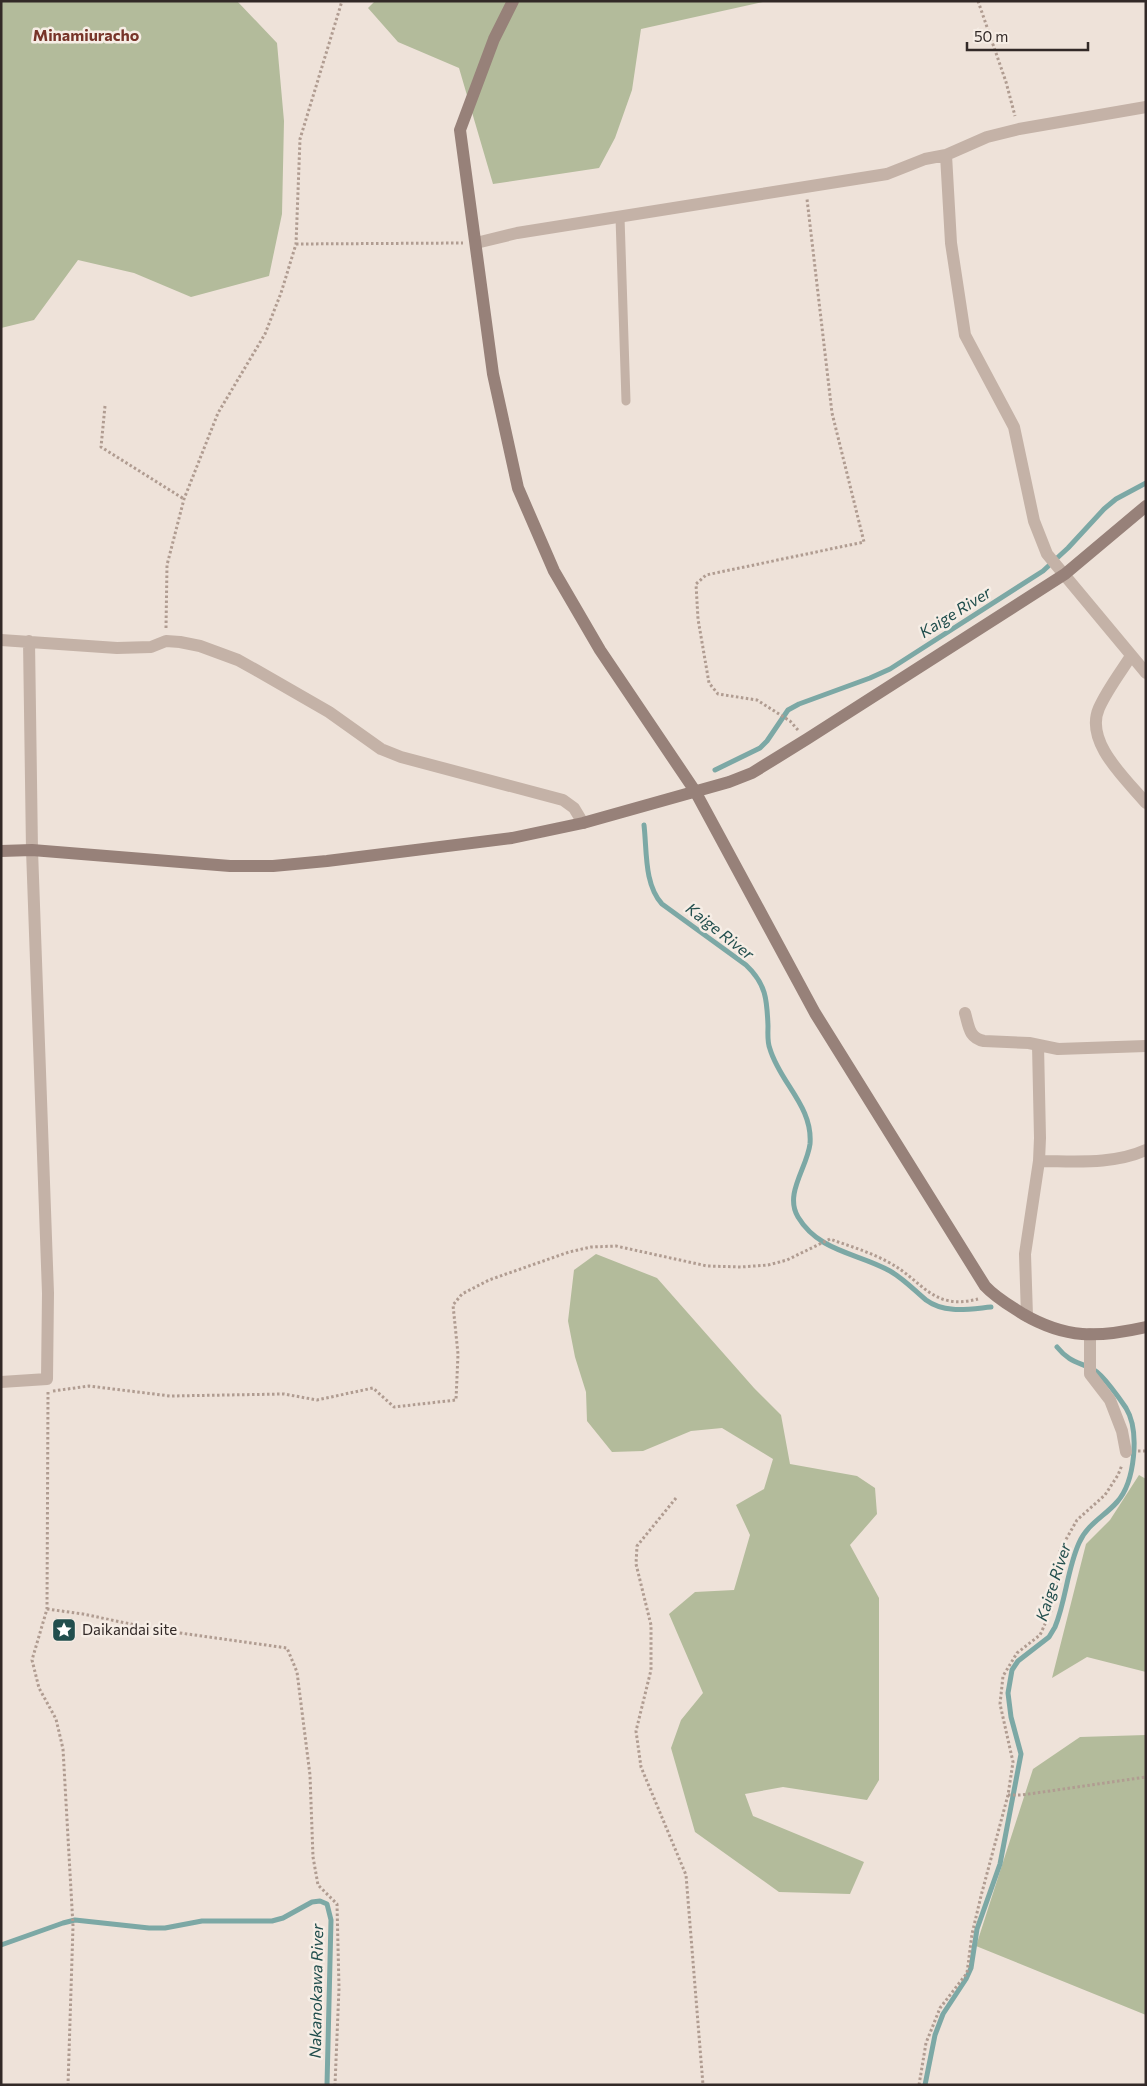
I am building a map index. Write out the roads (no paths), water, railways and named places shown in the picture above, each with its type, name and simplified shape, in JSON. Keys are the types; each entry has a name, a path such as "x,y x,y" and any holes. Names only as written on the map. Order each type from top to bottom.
{"street":[{"path":"513,1 494,39 460,130 493,374 518,488 554,571 590,634 695,792 815,1013 985,1286 993,1295 1052,1329 1090,1334 1116,1333 1146,1327"},
{"path":"476,242 887,174 946,154 987,137 1019,129 1146,107"},
{"path":"946,154 951,243 965,335 1014,427 1034,521 1047,554 1146,673"},
{"path":"1,851 32,850 230,866 273,866 327,862 512,838 583,822 729,782 752,773 1065,574 1146,506"},
{"path":"1,640 117,648 151,646 166,641 200,646 238,660 329,712 382,749 402,757 563,800 574,808 583,822"},
{"path":"1,1382 47,1386 48,1283 32,850 29,641"},
{"path":"1130,656 1098,709 1096,721 1097,737 1103,750 1146,803"},
{"path":"965,1013 971,1035 976,1040 1020,1042 1058,1049 1146,1046"},
{"path":"1027,1316 1025,1254 1039,1161 1041,1118 1038,1045"},
{"path":"1039,1161 1117,1160 1146,1150"},
{"path":"1090,1334 1090,1374 1110,1400 1122,1431 1126,1452"}],"lane":[{"path":"620,217 626,400"}],"waterway":[{"name":"Kaige River","path":"715,770 760,748 788,710 890,669 1043,571 1068,548 1104,509 1116,499 1146,483"},
{"name":"Kaige River","path":"644,825 649,877 656,896 662,904 746,965 758,979 764,993 767,1008 769,1046 781,1073 801,1106 810,1130 808,1153 795,1190 794,1208 798,1217 817,1238 828,1245 890,1271 933,1304 957,1310 991,1307"},
{"name":"Kaige River","path":"925,2085 935,2035 943,2014 971,1968 977,1929 1000,1864 1021,1754 1011,1717 1008,1693 1012,1670 1018,1661 1049,1637 1055,1627 1075,1553 1082,1536 1091,1525 1117,1502 1123,1493 1128,1482 1134,1456 1133,1430 1126,1408 1098,1373 1070,1359 1057,1347"},
{"name":"Nakanokawa River","path":"1,1945 75,1920 165,1928 202,1921 272,1921 283,1918 312,1902 320,1901 327,1904 331,1920 327,2085"}],"place":[{"name":"Daikandai site","path":"64,1630"}],"district":[{"name":"Minamiuracho","path":"86,35"}]}
